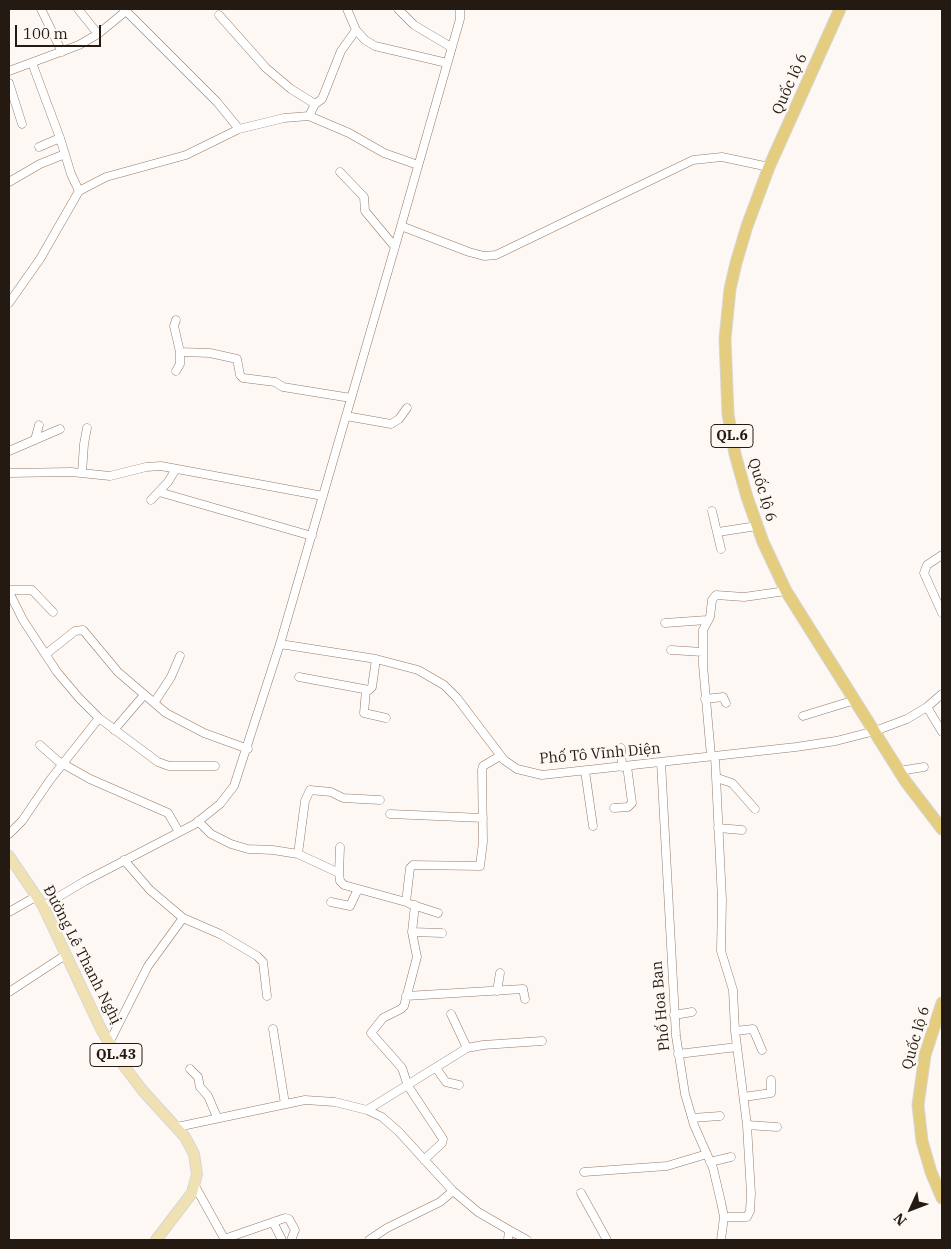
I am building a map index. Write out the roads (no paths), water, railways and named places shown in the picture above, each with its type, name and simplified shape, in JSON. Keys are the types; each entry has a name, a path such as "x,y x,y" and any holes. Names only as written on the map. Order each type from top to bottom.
{"highway":[{"name":"Quốc lộ 6","path":"840,9 769,167 747,226 736,263 730,288 725,339 728,414 739,470 757,526 786,591 899,772 942,829"},
{"name":"Quốc lộ 6","path":"942,1007 925,1055 918,1105 922,1141 931,1172 942,1198"}],"main road":[{"name":"Đường Lê Thanh Nghị","path":"9,856 43,906 109,1043 135,1082 177,1127 194,1154 197,1174 195,1186"},
{"path":"156,1240 187,1201 195,1186"}],"street":[{"path":"41,9 62,52"},
{"path":"78,9 98,34"},
{"path":"347,9 356,30 365,40 375,46 447,63"},
{"path":"398,9 414,25 452,47"},
{"path":"43,906 198,821 228,795 234,786 248,749 312,536 452,47 460,9"},
{"path":"9,71 62,52 98,34 125,10 217,102 239,129"},
{"path":"219,15 266,68 291,89 315,104"},
{"path":"308,116 315,104 322,99 344,46 356,30"},
{"path":"32,63 66,154 71,174 79,191"},
{"path":"9,83 22,124"},
{"path":"9,303 40,259 79,191 106,177 186,155 239,129 284,118 308,116 349,132 384,153 418,165"},
{"path":"39,147 60,138"},
{"path":"9,170 12,180 66,154"},
{"path":"401,226 469,252 484,256 496,255 693,160 722,157 769,167"},
{"path":"340,172 364,197 365,211 395,247"},
{"path":"176,320 174,326 180,352 180,364 176,372"},
{"path":"180,352 210,353 237,359 240,375 243,378 275,382 282,386 352,398"},
{"path":"346,416 391,424 399,419 407,408"},
{"path":"35,440 39,425"},
{"path":"82,473 87,428"},
{"path":"9,451 60,429"},
{"path":"9,469 9,473 82,473 110,476 154,466 323,496"},
{"path":"151,500 168,482 176,469"},
{"path":"159,492 312,536"},
{"path":"712,511 721,550"},
{"path":"718,532 757,526"},
{"path":"942,555 927,565 924,573 942,613"},
{"path":"53,612 32,590 9,591 23,620 67,685 99,718 158,762 169,766 215,766"},
{"path":"724,1218 744,1218 750,1214 751,1194 747,1125 735,1031 733,990 721,950 722,900 717,778 706,699 703,630 708,620 712,600 716,596 744,597 786,591"},
{"path":"665,623 708,620"},
{"path":"46,654 75,632 83,630 110,664 154,703 189,726 248,749"},
{"name":"Phố Tô Vĩnh Diện","path":"280,644 376,659 418,670 444,685 468,710 500,756 517,768 542,775 796,748 875,731 907,719 927,707 942,694"},
{"path":"672,650 704,652"},
{"path":"154,703 171,677 180,656"},
{"path":"299,677 366,690 372,687 376,659"},
{"path":"366,690 364,714 386,718"},
{"path":"114,730 144,695"},
{"path":"706,699 723,697 726,703"},
{"path":"803,716 855,700"},
{"path":"927,707 942,732"},
{"path":"9,834 22,821 99,718"},
{"path":"40,745 62,765 105,787 161,809 172,818 179,832"},
{"path":"614,808 628,807 632,802 621,748"},
{"path":"406,902 410,868 413,865 480,866 482,770 483,766 500,756"},
{"name":"Phố Hoa Ban","path":"661,762 670,897 674,1015 678,1054 692,1118 710,1162 724,1218 721,1240"},
{"path":"899,772 924,767"},
{"path":"585,771 593,826"},
{"path":"717,778 732,782 755,809"},
{"path":"298,854 305,801 310,790 331,792 342,798 380,800"},
{"path":"390,814 482,818"},
{"path":"198,821 211,834 231,844 248,849 298,854 339,873"},
{"path":"718,828 742,830"},
{"path":"340,847 339,873 340,881 344,885 438,913"},
{"path":"124,860 150,890 183,918 220,934 257,956 262,962 267,996"},
{"path":"331,902 350,906 358,889"},
{"path":"9,912 37,896"},
{"path":"415,905 412,932 417,957 403,1008 383,1018 371,1033 402,1068 408,1086 443,1139 442,1143 424,1160"},
{"path":"109,1043 148,966 183,918"},
{"path":"412,932 442,933"},
{"path":"9,992 67,954"},
{"path":"497,991 500,973"},
{"path":"406,996 522,989 525,999"},
{"path":"674,1015 692,1012"},
{"path":"451,1014 467,1048"},
{"path":"273,1029 285,1104"},
{"path":"735,1031 753,1030 762,1050"},
{"path":"367,1110 436,1068 457,1052 467,1048 483,1045 542,1041"},
{"path":"678,1054 737,1047"},
{"path":"436,1068 446,1082 459,1085"},
{"path":"190,1069 198,1077 200,1087 208,1096 217,1117"},
{"path":"744,1097 771,1093 771,1080"},
{"path":"177,1127 217,1117 315,1100 367,1110 379,1116 399,1132 453,1191 507,1237 527,1240"},
{"path":"379,1116 384,1101"},
{"path":"692,1118 720,1116"},
{"path":"747,1125 777,1127"},
{"path":"584,1172 667,1166 707,1154"},
{"path":"710,1162 731,1157"},
{"path":"195,1186 225,1239 285,1218 289,1219 295,1232 291,1240"},
{"path":"369,1240 386,1228 440,1202 453,1191"},
{"path":"581,1193 607,1240"},
{"path":"273,1222 282,1240"}]}
